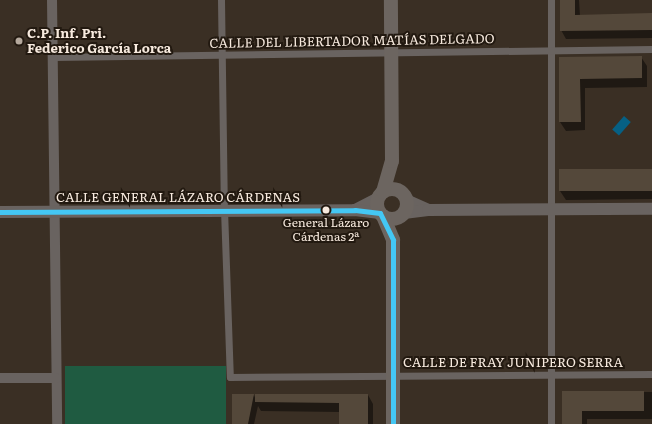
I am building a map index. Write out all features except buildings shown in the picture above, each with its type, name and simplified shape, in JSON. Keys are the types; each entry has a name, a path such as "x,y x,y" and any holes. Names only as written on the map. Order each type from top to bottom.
{"main road":[{"path":"391,0 392,168 403,205 392,236"},
{"path":"392,168 381,205 392,236 393,424"},
{"path":"381,205 392,188 403,205"},
{"path":"381,205 392,219 403,205"}],"street":[{"path":"52,0 56,211 57,424"},
{"path":"221,0 220,55 224,210"},
{"path":"551,0 551,424"},
{"name":"CALLE DEL LIBERTADOR MATÍAS DELGADO","path":"53,58 652,49"},
{"name":"CALLE GENERAL LÁZARO CÁRDENAS","path":"0,212 355,210 381,205"},
{"path":"403,205 428,210 652,209"},
{"name":"CALLE DE FRAY JUNIPERO SERRA","path":"224,210 230,376 550,373 652,374"},
{"path":"0,378 56,378"}],"green space":[{"path":"65,366 226,366 226,424 65,424"}],"water":[{"path":"624,116 631,122 619,135 612,130"}],"transit line":[{"path":"0,212 355,210 380,213 393,240 393,424"}],"place":[{"name":"C.P. Inf. Pri. Federico García Lorca","path":"19,41"},
{"name":"General Lázaro Cárdenas 2ª","path":"326,210"}]}
